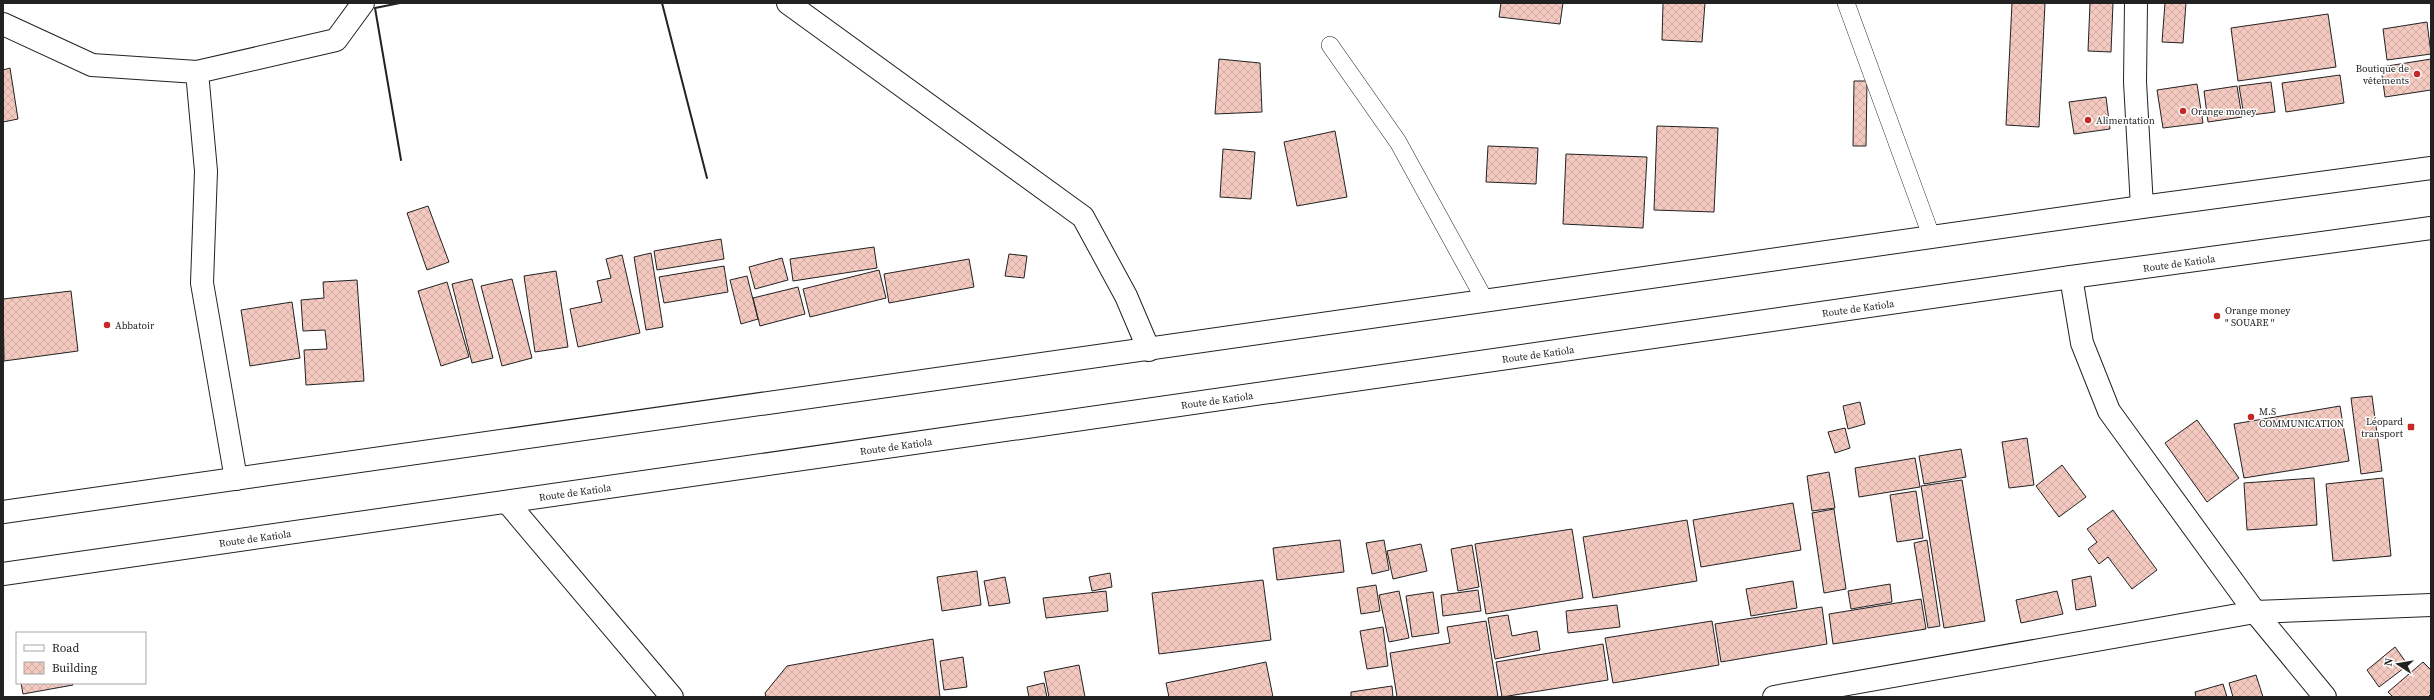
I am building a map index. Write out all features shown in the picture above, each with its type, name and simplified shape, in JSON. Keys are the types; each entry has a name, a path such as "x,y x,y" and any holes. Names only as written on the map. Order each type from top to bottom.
{"main road":[{"path":"3,24 92,65 197,72 336,40 363,3"},
{"path":"788,3 1083,217 1126,296 1148,350"},
{"path":"2136,3 2135,82 2142,207"},
{"path":"197,72 206,171 202,283 236,479"},
{"path":"3,512 1486,302 2142,207 2431,168"},
{"name":"Route de Katiola","path":"3,574 2071,277 2431,228"},
{"path":"2071,277 2082,343 2109,411 2255,612 2325,697"},
{"path":"507,502 672,697"},
{"path":"1774,697 2255,612 2431,605"}],"lane":[{"path":"1846,3 1932,238"},
{"path":"1330,45 1398,142 1486,302"}],"building":[{"path":"1501,3 1563,3 1560,24 1499,17"},
{"path":"1663,3 1705,3 1702,42 1662,40"},
{"path":"2012,3 2045,3 2039,127 2006,125"},
{"path":"2090,3 2113,3 2111,52 2088,51"},
{"path":"2165,3 2186,3 2183,43 2162,42"},
{"path":"2328,14 2336,67 2238,81 2231,28"},
{"path":"2427,22 2431,54 2387,60 2383,29"},
{"path":"1219,59 1260,63 1262,112 1215,114"},
{"path":"2431,59 2431,90 2385,97 2381,67"},
{"path":"10,68 18,119 3,122 3,70"},
{"path":"2340,75 2344,103 2286,112 2282,83"},
{"path":"1854,81 1867,81 1866,146 1853,146"},
{"path":"2271,82 2275,112 2244,116 2239,86"},
{"path":"2197,84 2203,123 2163,128 2157,90"},
{"path":"2237,86 2242,117 2208,122 2204,91"},
{"path":"2106,97 2110,129 2074,134 2069,102"},
{"path":"1657,126 1718,128 1714,212 1654,210"},
{"path":"1335,131 1347,197 1297,206 1284,142"},
{"path":"1488,146 1538,148 1536,184 1486,182"},
{"path":"1223,149 1255,152 1251,199 1220,197"},
{"path":"1566,154 1647,157 1643,228 1563,224"},
{"path":"428,206 449,262 427,270 407,213"},
{"path":"721,239 724,259 657,270 654,251"},
{"path":"874,247 877,268 793,281 790,259"},
{"path":"651,253 663,327 646,330 634,257"},
{"path":"1009,254 1027,256 1024,278 1005,276"},
{"path":"622,255 640,333 578,347 570,309 602,302 597,281 611,278 606,259"},
{"path":"782,258 788,280 755,289 749,267"},
{"path":"969,259 974,287 889,303 884,274"},
{"path":"724,266 728,292 664,303 659,277"},
{"path":"879,270 886,298 810,317 803,289"},
{"path":"556,271 568,347 535,352 524,276"},
{"path":"747,276 758,319 741,324 730,280"},
{"path":"472,279 493,358 472,363 452,284"},
{"path":"512,279 532,358 502,366 481,286"},
{"path":"357,280 364,381 306,385 304,350 327,349 325,330 303,331 301,300 324,298 323,282"},
{"path":"447,282 469,357 441,366 418,291"},
{"path":"798,287 805,314 760,326 753,298"},
{"path":"71,291 78,351 4,361 3,299"},
{"path":"292,302 300,358 250,366 241,310"},
{"path":"2372,396 2382,471 2361,474 2351,398"},
{"path":"1860,402 1865,424 1848,429 1843,406"},
{"path":"2340,406 2349,461 2244,478 2234,424"},
{"path":"2197,420 2239,478 2207,502 2165,443"},
{"path":"1845,428 1850,448 1835,453 1828,432"},
{"path":"2027,438 2034,485 2009,488 2002,442"},
{"path":"1961,449 1966,477 1924,484 1919,456"},
{"path":"1915,458 1920,487 1859,497 1855,468"},
{"path":"2062,465 2086,497 2059,517 2036,486"},
{"path":"1829,472 1835,508 1812,511 1807,476"},
{"path":"2314,478 2317,525 2247,530 2244,483"},
{"path":"2383,478 2391,556 2333,561 2326,484"},
{"path":"1962,480 1985,621 1944,628 1921,486"},
{"path":"1916,491 1923,538 1897,542 1890,495"},
{"path":"1793,503 1801,550 1701,567 1693,520"},
{"path":"1834,509 1846,589 1824,593 1812,513"},
{"path":"2113,510 2157,570 2132,589 2108,557 2099,564 2088,549 2097,542 2087,529"},
{"path":"1687,520 1697,581 1593,598 1583,537"},
{"path":"1572,529 1583,598 1486,614 1475,544"},
{"path":"1340,540 1344,572 1277,580 1273,548"},
{"path":"1384,540 1389,570 1372,574 1366,543"},
{"path":"1927,540 1940,626 1928,628 1914,543"},
{"path":"1421,544 1427,571 1393,579 1387,551"},
{"path":"1472,545 1479,587 1458,591 1451,549"},
{"path":"977,571 981,605 942,611 937,577"},
{"path":"1110,573 1112,587 1092,591 1089,577"},
{"path":"2091,576 2096,606 2076,610 2072,580"},
{"path":"1005,577 1010,603 989,606 984,581"},
{"path":"1263,580 1271,640 1159,654 1152,593"},
{"path":"1793,581 1797,608 1751,616 1746,589"},
{"path":"1890,584 1892,602 1851,609 1848,591"},
{"path":"1376,585 1380,611 1361,614 1357,588"},
{"path":"1478,590 1481,611 1443,616 1441,595"},
{"path":"1106,591 1108,611 1046,618 1043,598"},
{"path":"1399,591 1409,638 1389,642 1379,595"},
{"path":"2057,591 2063,614 2021,623 2016,600"},
{"path":"1433,592 1439,633 1412,637 1406,596"},
{"path":"1921,599 1926,629 1833,644 1829,614"},
{"path":"1617,605 1620,627 1568,633 1566,611"},
{"path":"1822,607 1827,644 1721,662 1715,624"},
{"path":"1508,615 1512,636 1537,631 1540,650 1495,659 1488,618"},
{"path":"1486,621 1498,697 1397,697 1390,653 1450,643 1447,627"},
{"path":"1712,621 1719,665 1613,683 1605,638"},
{"path":"1383,627 1388,666 1367,669 1360,631"},
{"path":"933,639 940,697 766,697 765,693 787,666"},
{"path":"1603,644 1608,680 1502,697 1496,662"},
{"path":"2395,647 2408,665 2379,687 2367,670"},
{"path":"963,657 967,687 944,690 940,661"},
{"path":"1266,662 1273,697 1169,697 1166,683"},
{"path":"2423,662 2431,670 2431,694 2428,697 2393,697 2388,692"},
{"path":"1079,665 1085,697 1049,697 1044,672"},
{"path":"2256,675 2263,697 2233,697 2229,683"},
{"path":"1044,683 1047,697 1029,697 1027,687"},
{"path":"21,684 73,685 23,694"},
{"path":"2223,684 2227,697 2196,697 2195,692"},
{"path":"1392,686 1393,697 1351,697 1351,692"}],"wall":[{"path":"400,3 375,8 401,160"},
{"path":"662,3 707,178"}],"place":[{"name":"Boutique de vêtements","path":"2417,74"},
{"name":"Orange money","path":"2183,111"},
{"name":"Alimentation","path":"2088,120"},
{"name":"Orange money '' SOUARE ''","path":"2217,316"},
{"name":"Abbatoir","path":"107,325"},
{"name":"M.S COMMUNICATION","path":"2251,417"},
{"name":"Léopard transport","path":"2411,427"}]}
